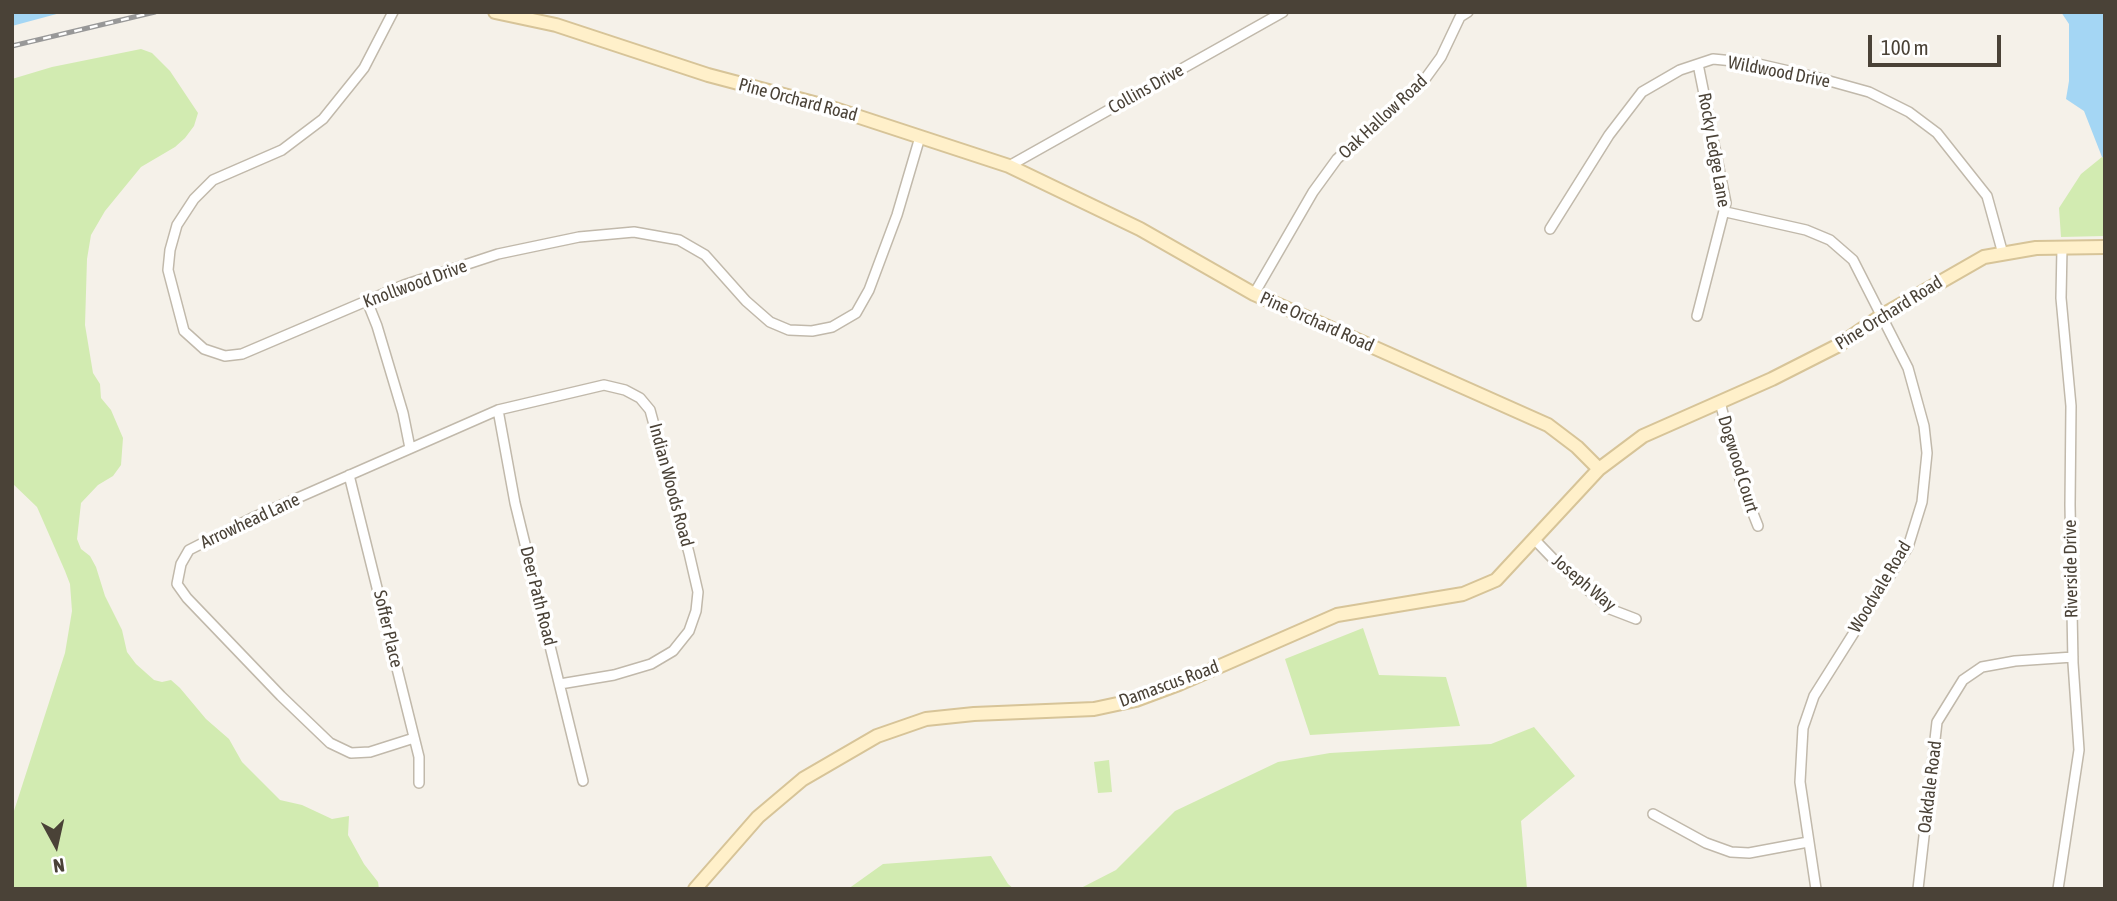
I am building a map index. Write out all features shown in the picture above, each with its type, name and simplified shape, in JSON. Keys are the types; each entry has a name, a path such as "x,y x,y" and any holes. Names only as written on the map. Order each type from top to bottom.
{"street":[{"name":"Knollwood Drive","path":"393,12 365,68 323,119 282,150 213,180 194,199 177,225 168,270 184,331 204,349 225,356 242,354 404,285 498,254 579,237 634,232 679,240 705,255 746,301 770,322 789,330 812,331 832,327 856,313 869,290 897,215 920,137"},
{"name":"Pine Orchard Road","path":"495,12 556,25 708,75 830,107 1009,166 1140,229 1254,294 1548,425 1577,447 1599,469 1643,436 1839,345 1881,316 1984,257 2036,248 2105,247"},
{"name":"Collins Drive","path":"1009,166 1283,12"},
{"name":"Oak Hallow Road","path":"1254,294 1313,192 1337,159 1425,79 1441,57 1460,17 1468,12"},
{"name":"Wildwood Drive","path":"1550,229 1609,135 1642,92 1680,70 1713,59 1767,66 1869,92 1909,112 1937,133 1987,196 2003,254"},
{"name":"Rocky Ledge Lane","path":"1696,316 1726,212 1698,64"},
{"name":"Woodvale Road","path":"1726,212 1806,230 1830,240 1853,260 1908,368 1924,426 1927,453 1922,502 1908,547 1814,695 1803,728 1800,782 1816,889"},
{"name":"Riverside Drive","path":"2058,889 2079,750 2073,657 2071,406 2061,298 2062,248"},
{"path":"367,301 399,400 410,448"},
{"name":"Indian Woods Road","path":"410,448 498,410 604,385 625,390 640,398 650,410 690,553 698,592 696,611 689,631 673,652 651,664 614,675 560,684"},
{"name":"Dogwood Court","path":"1720,402 1743,491 1758,526"},
{"name":"Deer Path Road","path":"498,410 515,503 583,781"},
{"name":"Arrowhead Lane","path":"410,448 252,518 189,550 181,564 177,584 272,686 330,743 351,752 370,752 414,738"},
{"name":"Damascus Road","path":"695,889 758,817 803,779 877,736 926,719 974,714 1094,709 1136,700 1180,684 1337,615 1463,594 1496,580 1599,469"},
{"name":"Soffer Place","path":"349,475 419,757 419,783"},
{"name":"Joseph Way","path":"1535,540 1610,610 1636,619"},
{"name":"Oakdale Road","path":"1918,889 1937,722 1963,680 1982,667 2015,661 2073,657"},
{"path":"1653,814 1706,844 1731,852 1749,853 1808,842"}],"green space":[{"path":"141,49 152,53 170,71 198,113 194,126 185,138 141,167 105,211 91,235 87,259 85,325 93,373 100,384 101,398 111,410 123,438 121,465 113,476 98,485 81,503 77,539 81,549 90,556 96,567 105,596 122,630 127,652 136,664 154,680 171,680 180,688 206,719 229,739 242,762 280,800 302,805 332,819 349,816 348,835 364,864 378,882 379,889 12,889 12,817 65,653 72,611 70,584 37,507 12,483 12,79 52,67"},
{"path":"2102,157 2105,158 2105,236 2061,237 2059,208 2081,174"},
{"path":"1363,628 1379,675 1446,677 1460,726 1310,735 1285,659"},
{"path":"1534,727 1575,776 1521,821 1527,889 1079,889 1116,870 1175,811 1278,762 1330,753 1491,744"},
{"path":"1109,760 1112,792 1098,793 1094,762"},
{"path":"991,856 1014,889 848,889 883,864"}],"water":[{"path":"12,12 64,12 12,26"},
{"path":"2061,12 2105,12 2105,158 2102,157 2084,111 2066,99 2069,81 2069,24"}],"railway":[{"path":"12,46 155,12"}]}
